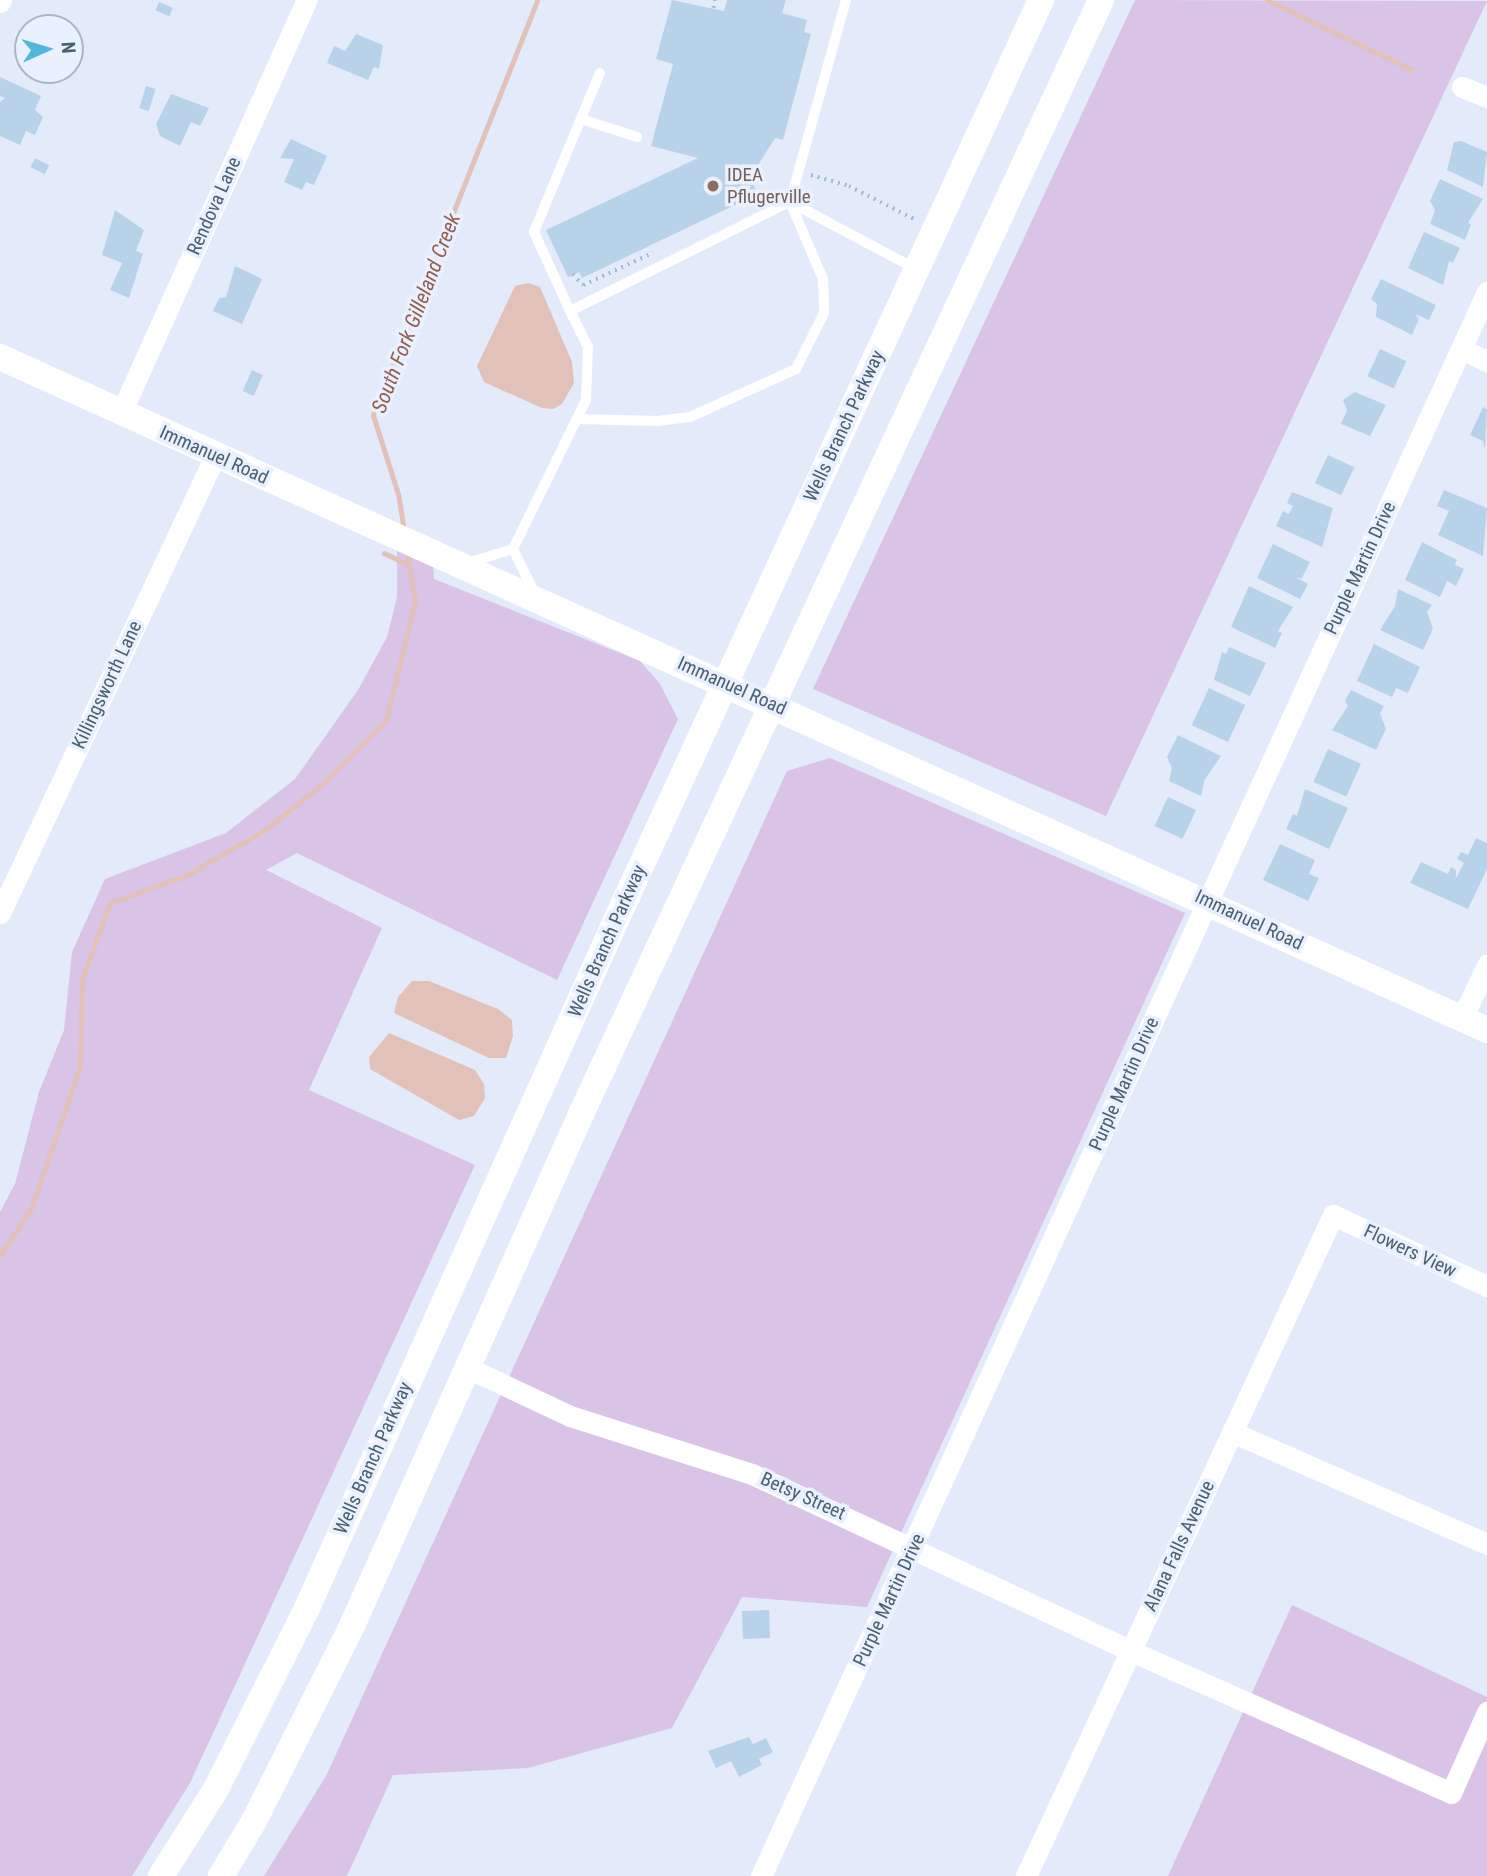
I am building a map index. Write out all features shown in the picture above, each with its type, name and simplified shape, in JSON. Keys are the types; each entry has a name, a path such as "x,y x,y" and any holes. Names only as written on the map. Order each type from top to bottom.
{"street":[{"name":"Rendova Lane","path":"121,413 307,0"},
{"name":"Wells Branch Parkway","path":"161,1876 216,1789 307,1608 726,682 1041,0"},
{"path":"221,1876 254,1821 351,1628 466,1367 1101,0"},
{"path":"1462,87 1487,97"},
{"name":"Purple Martin Drive","path":"761,1876 1487,292"},
{"path":"1461,349 1487,361"},
{"name":"Immanuel Road","path":"0,357 215,456 427,547 1208,900 1487,1030"},
{"name":"Killingsworth Lane","path":"0,914 215,456"},
{"path":"1462,1018 1487,965"},
{"name":"Flowers View","path":"1333,1215 1487,1286"},
{"name":"Alana Falls Avenue","path":"1031,1874 1130,1651 1333,1215"},
{"name":"Betsy Street","path":"466,1367 570,1416 752,1474 914,1546 1130,1651 1451,1793 1487,1712"},
{"path":"1232,1432 1487,1544"}],"lane":[{"path":"578,419 659,421 690,417 796,369 824,313 822,279 790,202 846,0"},
{"path":"464,564 513,549 586,400 588,347 534,232 600,73"},
{"path":"581,119 637,137"},
{"path":"790,202 916,269"},
{"path":"570,311 790,202"},
{"path":"513,549 538,598"}],"path":[{"path":"713,8 715,0"},
{"path":"809,174 849,186 918,221"},
{"path":"573,274 583,285 658,250"}],"shaded area":[{"path":"1135,0 1487,1 1106,816 813,689"},
{"path":"528,283 540,287 572,362 574,383 562,404 553,409 542,408 484,382 477,366 515,286"},
{"path":"397,550 433,563 434,579 640,661 660,684 678,719 557,980 297,853 266,870 382,928 309,1090 475,1165 190,1783 132,1876 0,1876 0,1212 15,1184 39,1092 64,1030 72,952 105,879 226,833 295,779 358,690 387,637 397,597"},
{"path":"830,758 1185,913 867,1607 742,1597 672,1728 528,1768 393,1775 347,1876 264,1876 326,1776 787,771"},
{"path":"412,981 429,981 498,1009 512,1020 513,1036 506,1058 489,1058 394,1013 398,997"},
{"path":"389,1033 475,1070 484,1084 485,1098 474,1116 459,1120 370,1069 369,1057"},
{"path":"1292,1605 1487,1697 1487,1876 1168,1876"}],"building":[{"path":"672,0 724,11 727,0 786,0 782,13 807,20 804,32 811,34 783,140 775,138 750,178 758,194 582,278 579,272 568,277 546,230 698,158 651,146 673,64 656,59"},
{"path":"159,2 173,8 169,16 155,10"},
{"path":"356,34 383,45 379,69 374,67 368,80 327,63 334,46 345,51"},
{"path":"0,77 41,96 35,110 43,117 35,135 26,131 20,145 0,136 0,102 5,98 0,96"},
{"path":"146,86 156,89 149,111 139,108"},
{"path":"171,94 209,108 200,126 191,122 180,146 160,136 156,124"},
{"path":"291,139 327,156 314,185 306,182 302,190 284,182 294,159 280,158"},
{"path":"1461,141 1487,152 1483,187 1447,170 1454,142"},
{"path":"35,158 49,165 45,174 30,167"},
{"path":"1440,179 1483,199 1468,223 1471,224 1465,240 1430,224 1435,210 1430,201"},
{"path":"115,210 144,230 136,251 143,254 129,298 110,290 122,263 102,255"},
{"path":"1424,232 1460,248 1453,263 1449,261 1443,285 1408,268"},
{"path":"235,266 262,279 242,324 213,311 219,298 226,297"},
{"path":"1381,279 1436,305 1429,320 1415,314 1419,319 1412,335 1376,317 1377,304 1371,299"},
{"path":"1380,349 1406,361 1394,388 1367,376"},
{"path":"252,370 263,375 254,396 243,391"},
{"path":"1355,392 1386,405 1370,436 1341,424 1347,410 1343,400"},
{"path":"1483,407 1487,409 1485,450 1483,441 1470,435"},
{"path":"1328,455 1354,467 1341,495 1315,483"},
{"path":"1444,490 1487,508 1483,556 1438,535 1449,511 1437,506"},
{"path":"1292,492 1333,508 1322,547 1276,526 1283,511 1289,514 1293,506 1287,503"},
{"path":"1422,542 1457,560 1455,565 1464,569 1456,586 1447,581 1440,597 1405,580"},
{"path":"1273,544 1310,562 1302,578 1297,578 1308,584 1300,599 1257,578"},
{"path":"1249,586 1293,607 1278,631 1282,633 1275,648 1231,627"},
{"path":"1398,589 1432,605 1427,612 1433,629 1423,650 1380,630 1395,606"},
{"path":"1374,644 1420,667 1408,693 1396,688 1392,697 1357,681"},
{"path":"1229,647 1266,663 1250,696 1214,680 1222,652 1226,654"},
{"path":"1209,688 1245,705 1228,742 1192,725"},
{"path":"1351,690 1384,706 1380,713 1386,729 1376,750 1332,730 1348,706 1345,701"},
{"path":"1178,735 1221,756 1205,779 1201,796 1169,781 1172,768 1167,757"},
{"path":"1328,749 1361,764 1346,797 1313,782"},
{"path":"1305,789 1348,808 1329,849 1286,829 1293,814 1297,816"},
{"path":"1168,797 1196,810 1183,839 1154,826"},
{"path":"1476,838 1487,843 1487,869 1468,909 1410,883 1421,862 1448,874 1451,867 1456,870 1456,878 1464,863 1457,859 1461,852 1468,855"},
{"path":"1280,844 1315,860 1309,874 1319,878 1308,901 1263,880"},
{"path":"769,1610 770,1638 743,1639 742,1611"},
{"path":"749,1737 753,1744 766,1738 773,1752 759,1759 762,1765 739,1777 731,1761 716,1768 708,1751"}],"waterway":[{"name":"South Fork Gilleland Creek","path":"404,531 398,494 373,415 537,0"},
{"path":"1267,0 1411,69"},
{"name":"South Fork Gilleland Creek","path":"0,1255 31,1209 80,1067 82,979 110,903 187,875 265,830 320,786 386,720 415,603 407,552"},
{"path":"384,553 409,565"}],"place":[{"name":"IDEA Pflugerville","path":"713,186"}]}
